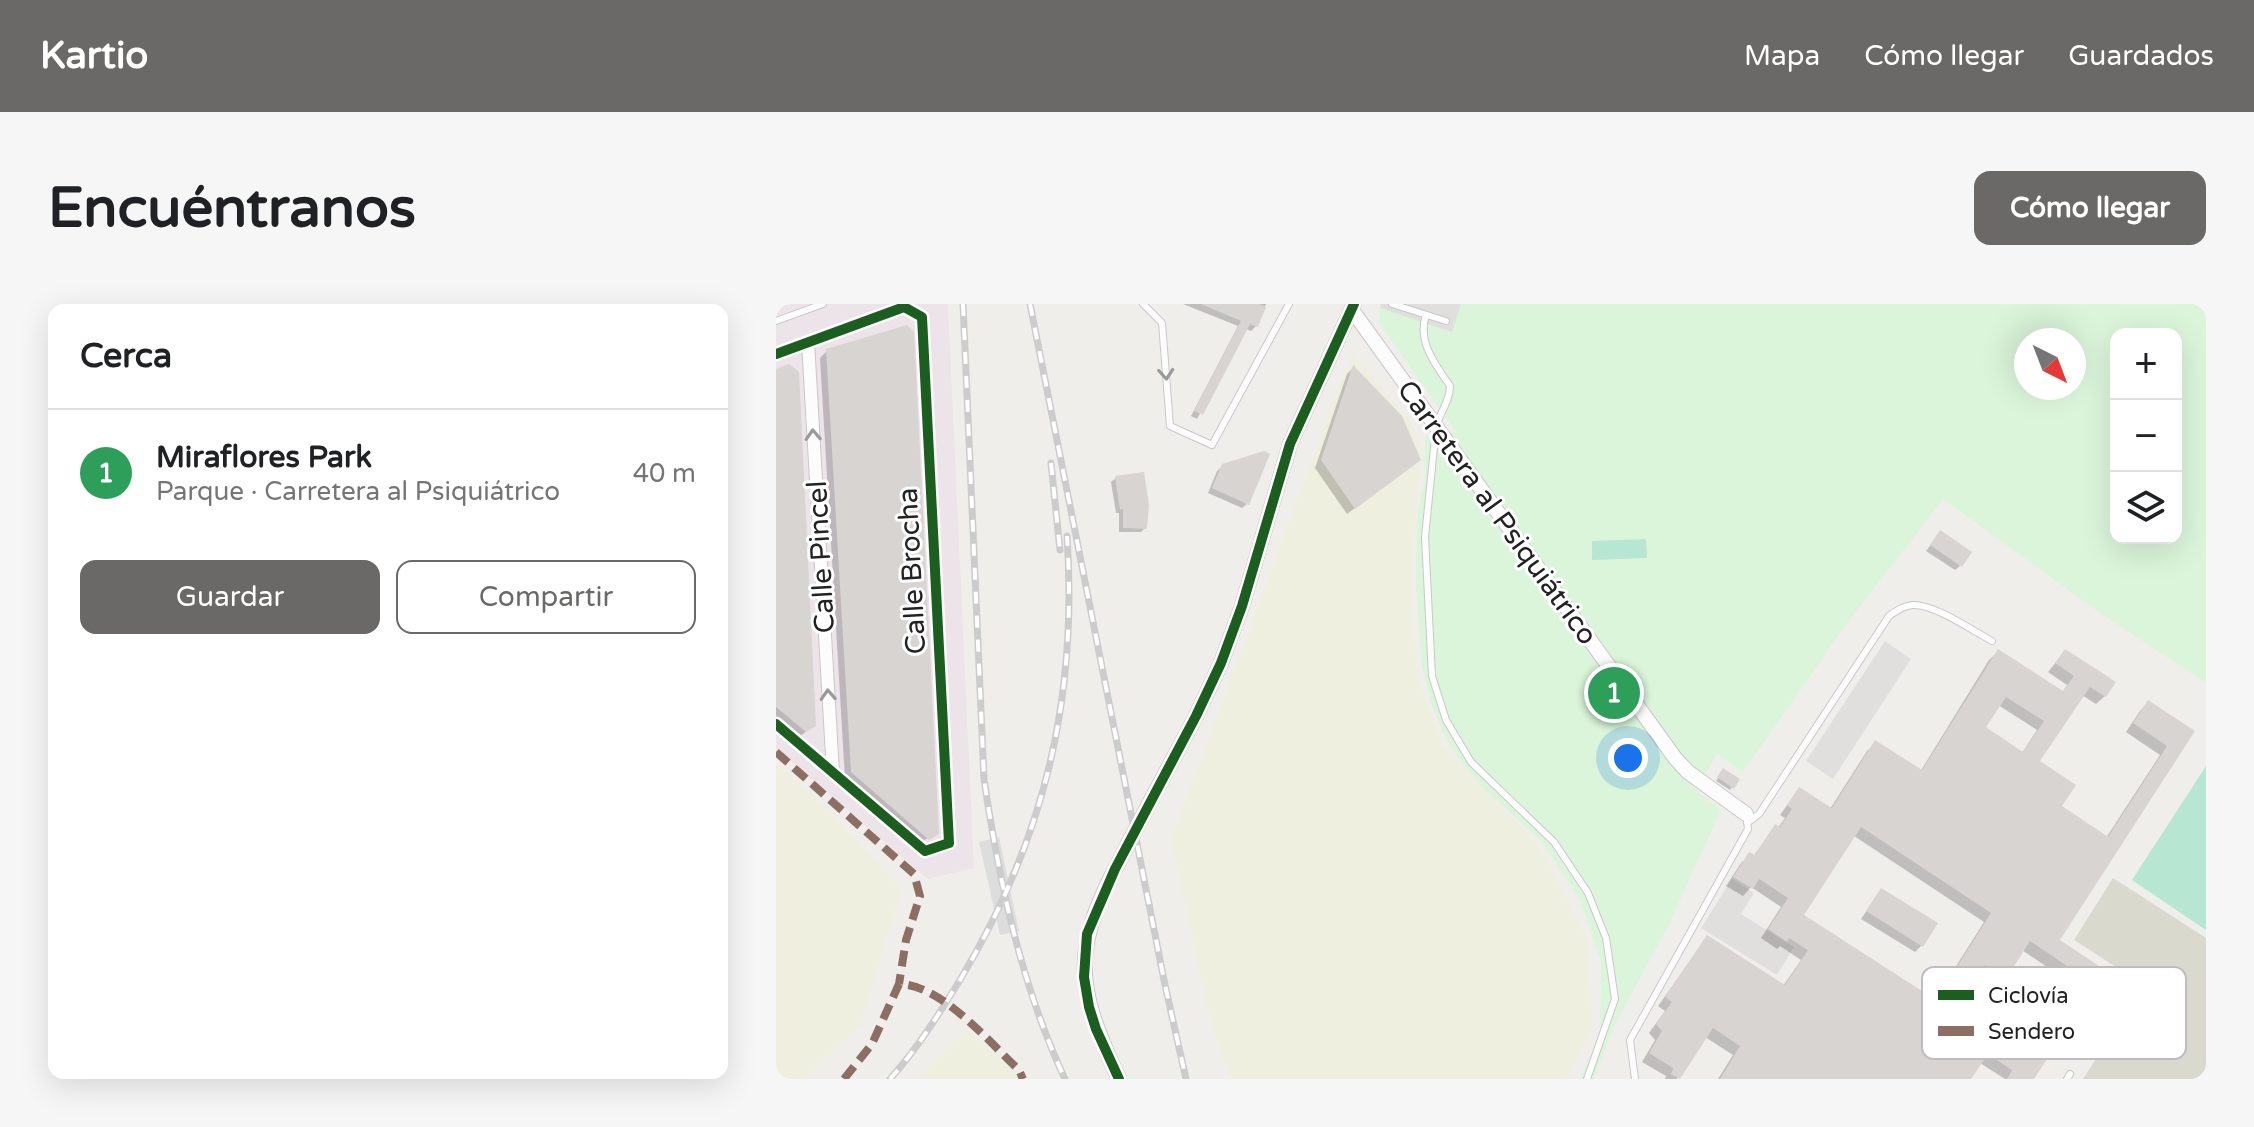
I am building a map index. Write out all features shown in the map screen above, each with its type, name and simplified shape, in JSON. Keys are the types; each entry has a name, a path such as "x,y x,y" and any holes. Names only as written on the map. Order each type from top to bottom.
{"street":[{"name":"Calle Brocha","path":"808,342 904,307 922,317 949,843 925,851 833,773"},
{"name":"Carretera al Psiquiátrico","path":"1353,307 1436,428 1675,758 1746,818"},
{"path":"1119,1079 1089,1007 1084,962 1087,934 1124,852 1221,663 1242,606 1290,444 1353,307"},
{"path":"776,354 808,342"},
{"name":"Calle Pincel","path":"808,342 833,773"},
{"path":"776,724 833,773"}],"lane":[{"path":"776,321 823,304"},
{"path":"1143,304 1162,323 1170,426 1212,445 1286,305"},
{"path":"1392,304 1446,321"},
{"path":"1426,315 1424,323 1428,354 1450,386 1448,401 1439,415 1436,428 1425,537 1432,676 1446,720 1471,762 1554,842 1588,893 1606,938 1615,999 1587,1079"},
{"path":"1635,1079 1630,1040 1748,829 1746,818 1759,814 1889,616 1901,608 1921,605 1992,641"}],"shaded area":[{"path":"776,304 948,304 974,868 928,879 776,748"},
{"path":"1381,304 1461,304 1452,332 1380,308"},
{"path":"1885,641 1911,659 1833,779 1806,761"},
{"path":"2113,878 2206,938 2206,1079 2083,1079 2096,1059 2186,1059 2186,967 2116,967 2074,940"},
{"path":"1732,879 1754,893 1741,914 1794,947 1777,975 1701,928"}],"green space":[{"path":"1380,304 2206,304 2206,683 2103,615 1943,499 1845,626 1743,772 1717,754 1696,791 1721,810 1670,922 1613,1029 1594,1079 1580,1079 1600,1036 1601,962 1580,900 1541,841 1483,788 1461,762 1445,737 1431,703 1422,667 1416,587 1418,511 1425,479 1425,436 1456,432 1379,323"},
{"path":"1352,353 1408,417 1421,444 1411,591 1417,676 1443,746 1540,847 1588,941 1593,1030 1566,1079 1229,1079 1207,1007 1171,840"},
{"path":"1646,539 1647,558 1592,560 1592,541"},
{"path":"776,764 828,809 901,889 861,1025 805,1079 776,1079"},
{"path":"2206,766 2206,930 2132,880"},
{"path":"967,1030 1016,1072 1019,1079 916,1079"}],"pier":[{"path":"999,837 1019,931 1000,935 979,842"}],"building":[{"path":"1201,304 1259,304 1266,307 1258,327 1250,324 1203,415 1194,411 1241,321"},
{"path":"907,325 914,332 939,834 929,840 851,772 826,349"},
{"path":"789,364 799,372 816,726 806,732 776,707 776,369"},
{"path":"1353,365 1402,416 1421,460 1355,509 1321,460"},
{"path":"1264,451 1270,454 1249,505 1212,488 1222,464"},
{"path":"1144,472 1149,505 1147,529 1123,528 1123,509 1120,510 1115,476"},
{"path":"1940,530 1972,552 1962,567 1930,545"},
{"path":"1998,649 2063,691 2074,676 2055,663 2065,649 2116,682 2106,697 2090,687 2040,761 2076,785 2062,806 2108,837 2167,746 2133,723 2148,700 2195,731 2060,940 2100,967 2069,967 2030,941 2014,967 1957,967 1991,913 1861,827 1804,915 1922,991 1922,1059 1985,1059 1971,1079 1720,1079 1740,1046 1713,1028 1680,1079 1671,1074 1673,1068 1649,1053 1662,1031 1656,1024 1672,1002 1665,997 1707,935 1785,985 1808,950 1789,938 1787,942 1768,929 1788,898 1759,879 1753,889 1733,877 1749,852 1755,855 1775,824 1780,827 1792,809 1787,805 1799,787 1832,808 1875,740 1922,770","holes":["2006,697 2044,721 2023,752 1986,727"]},
{"path":"1723,768 1740,779 1734,789 1717,777"},
{"path":"1881,888 1938,923 1923,947 1866,911"},
{"path":"1996,1059 2047,1059 2034,1079 2007,1079 2012,1070"}],"railway":[{"path":"963,304 984,779 997,856 1024,970 1065,1079"},
{"path":"1030,304 1186,1079"},
{"path":"1051,463 1060,550"},
{"path":"890,1079 960,980 1014,874 1034,821 1049,767 1067,654 1067,536"}],"marked path":[{"path":"776,752 914,874 920,896 906,940 899,984"},
{"path":"844,1079 872,1044 899,984 932,994 964,1016 1019,1070 1023,1079"}],"cycle path":[{"path":"1119,1079 1089,1007 1084,977 1087,934 1115,869 1221,663 1242,606 1290,444 1354,304"},
{"path":"776,354 904,307 922,317 949,843 925,851 776,724"}],"place":[{"name":"Miraflores Park","path":"1614,693"}]}
